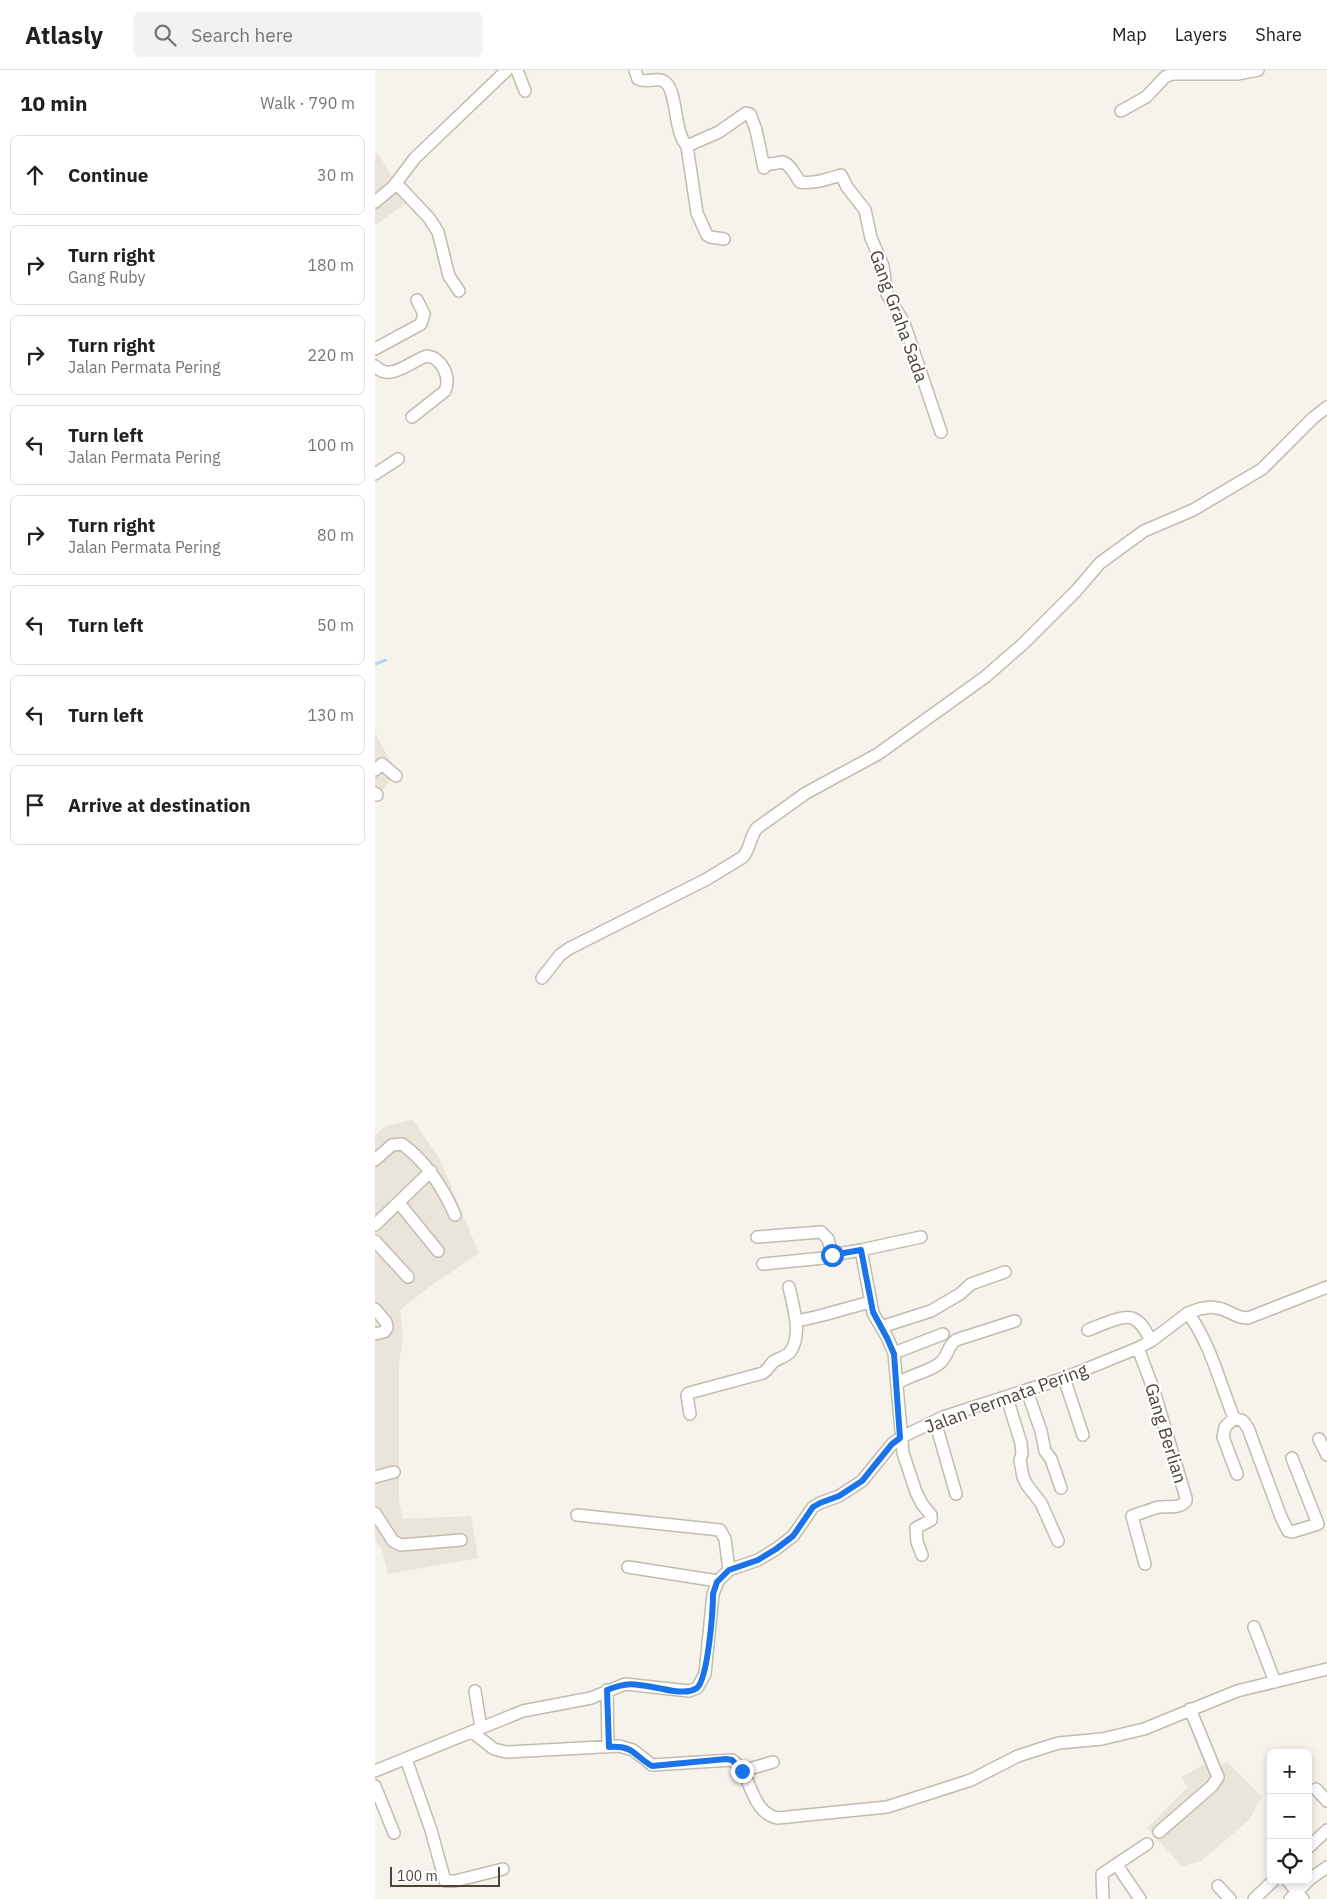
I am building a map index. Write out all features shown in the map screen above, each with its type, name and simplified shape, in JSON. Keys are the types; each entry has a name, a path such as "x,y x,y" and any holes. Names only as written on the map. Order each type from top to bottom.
{"street":[{"path":"375,202 396,182 415,158 507,70"},
{"path":"517,70 525,91"},
{"path":"1121,111 1146,97 1165,77 1172,74 1237,74 1258,70"},
{"path":"636,75 645,82 661,80 667,84 671,91 679,132 687,146 697,213 707,235 724,239"},
{"name":"Gang Graha Sada","path":"687,146 719,132 749,113 756,130 764,167 783,162 793,169 800,182 805,183 841,175 847,187 862,205 866,215 871,238 883,266 887,294 904,323 941,432"},
{"path":"396,182 429,218 438,232 449,276 459,291"},
{"path":"375,349 421,324 425,314 417,300"},
{"path":"375,366 381,371 393,372 427,356 436,360 443,367 447,383 445,391 411,417"},
{"path":"542,978 560,955 570,948 707,879 743,857 747,853 751,835 757,828 806,794 878,754 985,677 1024,643 1076,591 1100,563 1144,532 1193,510 1262,469 1313,418 1327,407"},
{"path":"375,474 399,459"},
{"path":"375,770 382,764 396,776"},
{"path":"375,1160 391,1146 400,1143 406,1146 431,1171 443,1188 455,1214"},
{"path":"375,1225 431,1171"},
{"path":"399,1203 438,1251"},
{"path":"757,1237 821,1232 827,1239 832,1255"},
{"path":"763,1264 823,1258 921,1236"},
{"path":"375,1241 408,1277"},
{"path":"861,1250 873,1312 894,1354 900,1438 903,1453 916,1492 922,1504 931,1515 931,1520 916,1528 917,1542 922,1555"},
{"path":"881,1327 931,1311 960,1294 971,1284 1005,1272"},
{"name":"Jalan Permata Pering","path":"717,1582 729,1570 758,1560 788,1541 813,1507 839,1496 862,1481 892,1444 900,1438 935,1421 1065,1378 1138,1348 1151,1341 1188,1313 1199,1308 1211,1307 1222,1309 1240,1317 1248,1318 1327,1287"},
{"path":"690,1414 687,1399 689,1392 763,1373 773,1363 787,1354 793,1346 796,1321 789,1288"},
{"path":"796,1321 822,1317 838,1310 871,1302"},
{"path":"375,1309 387,1325 387,1330 380,1333"},
{"path":"1188,1313 1203,1340 1234,1418 1243,1421 1248,1428 1281,1517 1288,1531 1297,1531 1322,1522 1292,1458"},
{"path":"1088,1330 1124,1317 1131,1317 1139,1322 1151,1341"},
{"path":"897,1384 911,1375 939,1364 956,1340 1015,1321"},
{"path":"894,1354 943,1334"},
{"name":"Gang Berlian","path":"1138,1348 1154,1391 1186,1498 1181,1506 1155,1508 1151,1512 1132,1516 1145,1564"},
{"path":"1065,1378 1083,1435"},
{"path":"1027,1391 1041,1431 1045,1451 1051,1459 1061,1488"},
{"path":"1007,1398 1021,1443 1022,1454 1020,1460 1023,1477 1041,1503 1058,1541"},
{"path":"1234,1418 1225,1427 1223,1437 1237,1474"},
{"path":"935,1421 956,1494"},
{"path":"1319,1439 1327,1455"},
{"path":"375,1477 394,1472"},
{"path":"375,1513 393,1541 401,1545 461,1540"},
{"path":"577,1515 720,1530 725,1539 729,1570"},
{"path":"375,1771 523,1711 591,1698 625,1684 637,1684 677,1691 689,1691 697,1688 705,1674 713,1594 717,1582 628,1567"},
{"path":"1254,1628 1275,1682"},
{"path":"475,1691 476,1730 494,1749 506,1752 619,1746 633,1750 652,1766 732,1760 742,1771 761,1810 769,1816 778,1818 887,1807 971,1780 1018,1756 1049,1746 1059,1743 1102,1739 1145,1729 1237,1691 1327,1669"},
{"path":"607,1690 609,1747"},
{"path":"1159,1832 1211,1786 1218,1777 1190,1709"},
{"path":"406,1759 431,1830 445,1881 455,1881 503,1869"},
{"path":"742,1771 773,1762"},
{"path":"375,1786 393,1833"},
{"path":"1316,1789 1327,1801"},
{"path":"1312,1844 1327,1830"},
{"path":"1103,1899 1102,1874 1147,1844"},
{"path":"1117,1865 1140,1899"},
{"path":"1289,1884 1296,1896 1310,1879 1327,1867"},
{"path":"1254,1899 1270,1884"},
{"path":"1218,1886 1230,1899"}],"shaded area":[{"path":"378,153 407,203 375,225 375,154"},
{"path":"375,733 397,773 375,799"},
{"path":"413,1120 439,1158 479,1253 429,1287 400,1310 403,1338 399,1364 399,1501 403,1519 471,1516 478,1558 388,1574 382,1549 375,1541 375,1135 386,1126"},
{"path":"1194,1709 1217,1765 1227,1762 1262,1797 1249,1820 1201,1861 1182,1866 1147,1828 1187,1788 1182,1777 1204,1764 1184,1712"}],"waterway":[{"path":"375,664 386,660"}],"route":[{"path":"742,1771 737,1763 726,1759 652,1766 633,1750 619,1746 609,1747 607,1690 625,1684 637,1684 677,1691 689,1691 697,1688 705,1674 713,1611 713,1594 717,1582 729,1570 758,1560 788,1541 813,1507 839,1496 862,1481 892,1444 900,1438 894,1354 871,1306 861,1250 832,1255"}]}
